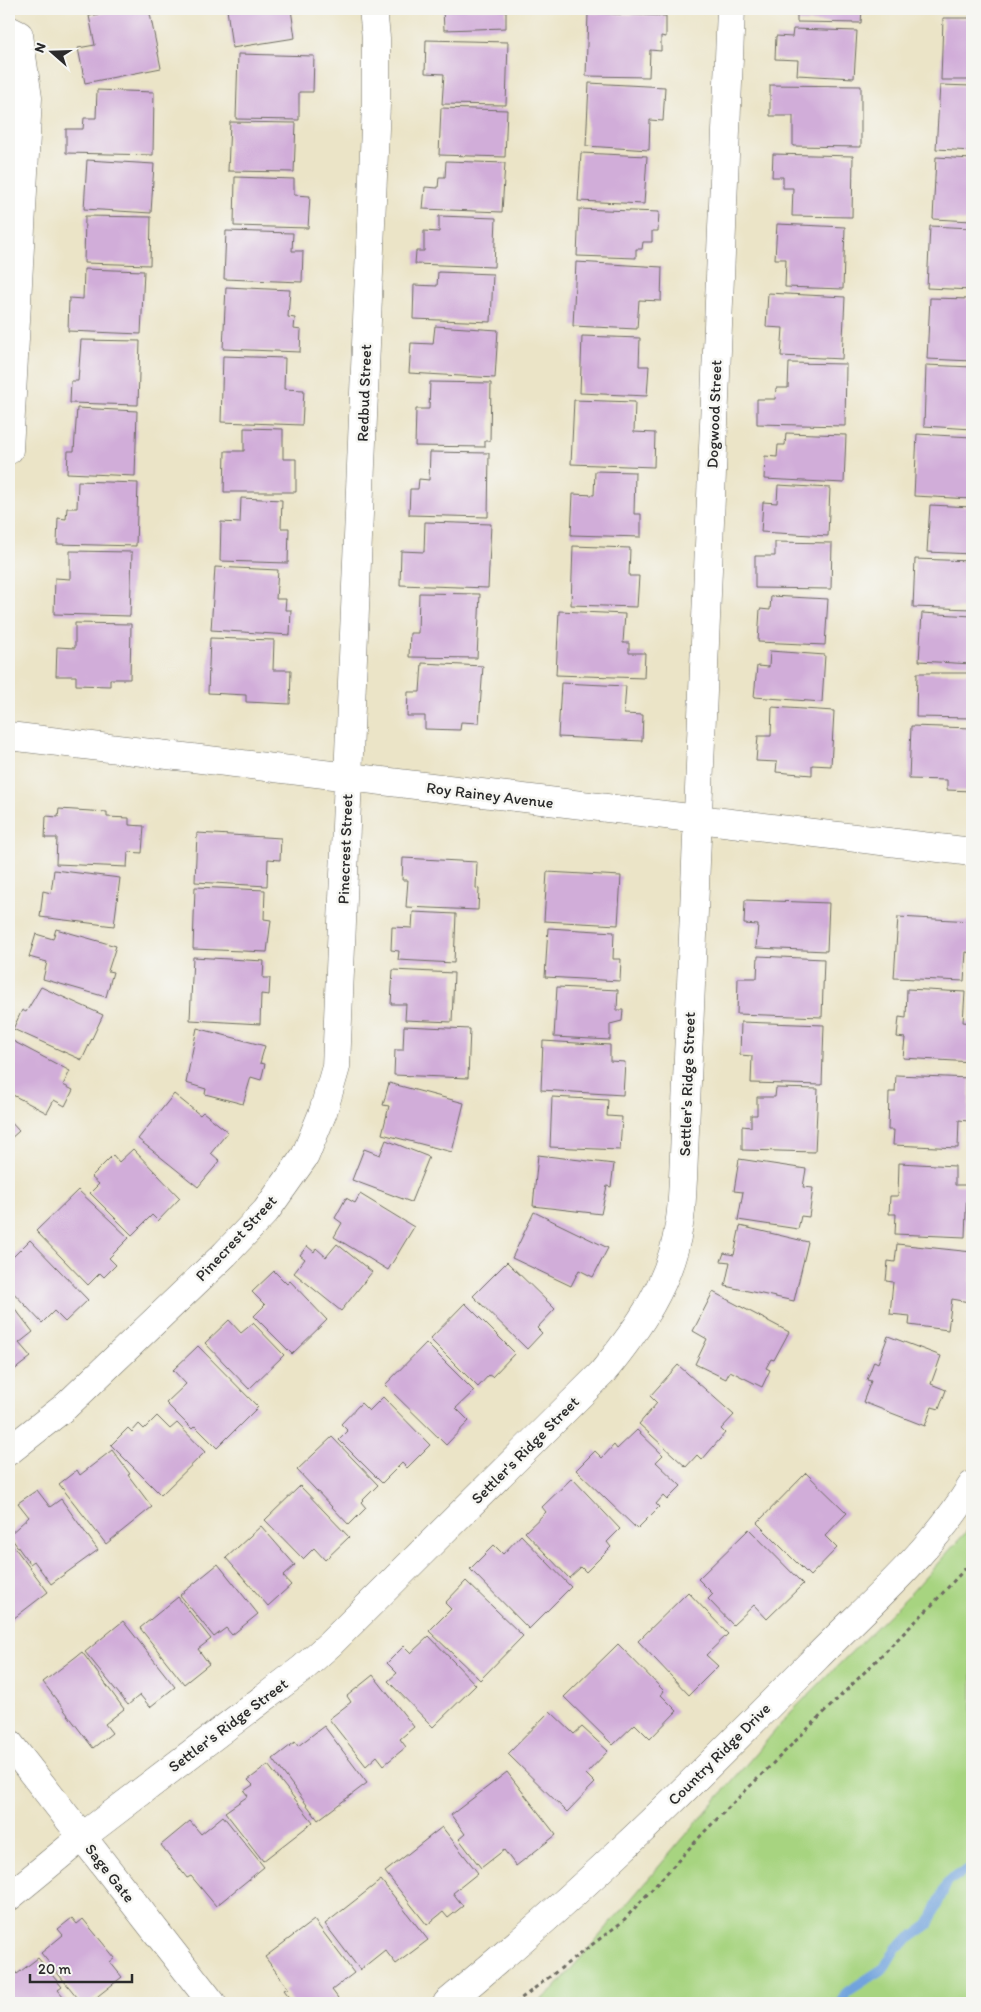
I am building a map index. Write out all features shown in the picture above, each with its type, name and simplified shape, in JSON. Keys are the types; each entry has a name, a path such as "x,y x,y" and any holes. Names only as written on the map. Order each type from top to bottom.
{"street":[{"name":"Redbud Street","path":"348,777 376,104 376,38 373,9"},
{"name":"Dogwood Street","path":"697,820 731,9"},
{"path":"9,30 20,34 28,98 10,382 9,450"},
{"name":"Roy Rainey Avenue","path":"9,736 972,852"},
{"name":"Pinecrest Street","path":"9,1451 66,1406 225,1254 266,1210 305,1156 323,1112 336,1067 348,777"},
{"name":"Settler's Ridge Street","path":"9,1897 82,1837 302,1669 330,1644 602,1373 632,1335 653,1303 668,1267 679,1226 697,820"},
{"name":"Country Ridge Drive","path":"447,2003 605,1866 742,1732 926,1548 958,1509 972,1485"},
{"name":"Sage Gate","path":"9,1743 212,2003"}],"path":[{"path":"515,2003 622,1922 707,1829 923,1614 972,1561"}],"green space":[{"path":"972,1522 972,2003 537,2003 554,1989 792,1711 910,1594 966,1532"}],"building":[{"path":"125,9 149,9 161,68 85,83 78,48 95,45 89,16"},
{"path":"227,9 291,9 295,38 232,48"},
{"path":"443,9 506,9 506,28 444,30"},
{"path":"797,9 862,9 861,23 797,22"},
{"path":"588,13 666,16 666,37 661,36 661,51 650,50 649,77 586,76"},
{"path":"943,18 972,18 972,80 941,80"},
{"path":"793,29 857,31 854,78 797,75 798,60 775,59 776,36 792,37"},
{"path":"426,40 508,42 506,105 442,104 444,74 425,73"},
{"path":"238,54 314,56 313,92 299,92 299,120 236,119"},
{"path":"589,83 665,87 663,121 650,120 649,150 586,146"},
{"path":"770,85 861,86 861,147 793,146 793,116 770,116"},
{"path":"940,85 972,86 972,151 936,149"},
{"path":"97,90 154,92 153,155 66,153 66,129 83,129 84,118 96,118"},
{"path":"441,108 507,110 505,157 439,155"},
{"path":"230,122 296,123 294,172 228,171"},
{"path":"581,153 647,156 644,204 578,201"},
{"path":"773,154 853,156 852,217 792,216 793,188 783,188 783,177 772,177"},
{"path":"936,157 972,159 972,221 933,219"},
{"path":"87,160 154,164 151,213 84,209"},
{"path":"446,161 505,163 502,212 423,209 425,187 438,188 439,177 445,177"},
{"path":"235,177 294,179 294,195 310,196 308,228 234,226"},
{"path":"579,209 659,212 658,231 652,231 652,242 643,242 642,249 636,249 636,258 577,256"},
{"path":"85,216 151,217 150,265 84,263"},
{"path":"439,216 496,218 494,267 415,264 416,251 424,251 424,231 439,232"},
{"path":"777,224 845,227 843,289 785,287 786,259 775,259"},
{"path":"930,226 972,228 972,290 927,288"},
{"path":"226,231 293,233 292,251 303,251 302,282 224,279"},
{"path":"576,262 662,267 661,301 639,300 637,329 573,326"},
{"path":"84,269 144,271 141,334 68,331 69,298 83,299"},
{"path":"438,272 493,274 491,322 413,319 414,285 437,286"},
{"path":"226,287 290,290 288,317 295,318 294,329 301,330 300,352 223,349"},
{"path":"768,293 845,297 842,359 781,356 783,328 766,327"},
{"path":"930,298 972,299 972,361 927,359"},
{"path":"435,326 498,330 495,378 409,373 411,343 433,344"},
{"path":"582,336 640,338 639,366 649,366 647,396 580,393"},
{"path":"81,340 140,341 138,405 70,403 71,381 78,381"},
{"path":"223,356 285,358 284,389 304,390 302,425 221,422"},
{"path":"789,363 846,364 845,426 757,424 757,399 775,399 776,388 788,388"},
{"path":"926,365 972,367 972,429 924,426"},
{"path":"430,382 491,383 490,441 485,441 485,447 415,446 416,409 429,409"},
{"path":"574,400 635,402 634,432 655,433 654,467 571,464"},
{"path":"77,408 137,411 135,476 67,473 68,451 74,451"},
{"path":"244,428 283,429 283,459 296,459 296,492 224,492 225,451 244,451"},
{"path":"786,433 846,435 844,483 764,479 765,456 777,457 778,445 785,445"},
{"path":"917,434 972,437 972,499 914,496"},
{"path":"430,452 489,453 488,517 409,515 410,489 418,489 419,479 429,480"},
{"path":"595,471 635,472 634,514 641,514 641,537 571,535 573,494 594,495"},
{"path":"78,481 138,483 136,546 57,544 58,518 66,519 67,508 77,508"},
{"path":"778,485 830,488 828,536 761,532 763,502 777,503"},
{"path":"241,498 282,500 281,528 289,528 288,563 220,561 221,522 240,523"},
{"path":"930,505 972,507 972,554 927,552"},
{"path":"425,522 491,524 488,588 400,585 401,551 424,552"},
{"path":"775,542 832,543 831,589 755,588 755,556 775,556"},
{"path":"573,546 630,548 629,576 639,576 637,607 571,605"},
{"path":"70,551 132,552 130,616 54,614 55,578 70,579"},
{"path":"915,559 972,561 972,609 913,607"},
{"path":"215,567 278,570 276,599 286,599 285,610 291,610 290,635 211,630"},
{"path":"419,593 480,594 477,658 409,657 410,633 418,633"},
{"path":"771,596 828,599 825,645 758,642 760,609 770,610"},
{"path":"559,611 625,614 623,643 629,643 629,653 645,653 644,678 556,675"},
{"path":"922,613 972,616 972,664 919,661"},
{"path":"75,623 131,624 130,679 110,679 110,686 76,685 76,676 56,676 57,647 75,648"},
{"path":"210,638 274,640 273,670 291,670 290,704 246,702 246,695 208,693"},
{"path":"770,651 825,655 822,702 754,697 757,666 769,667"},
{"path":"422,663 483,666 479,723 461,722 460,730 425,729 425,716 407,716 408,692 420,692"},
{"path":"917,673 972,673 972,718 916,717"},
{"path":"561,683 626,686 624,714 643,715 642,741 558,737"},
{"path":"772,707 834,711 831,766 812,765 812,775 776,772 777,762 756,761 758,736 771,736"},
{"path":"911,726 972,728 972,791 947,790 947,780 909,779"},
{"path":"59,809 107,812 107,817 129,818 129,825 144,826 142,853 128,852 127,867 56,864 57,838 45,838 46,816 58,817"},
{"path":"197,833 281,838 280,860 268,859 267,886 195,882"},
{"path":"403,858 477,862 476,888 479,889 478,910 406,907 408,880 402,880"},
{"path":"54,870 120,878 114,926 40,917 43,891 51,893"},
{"path":"547,872 621,876 618,925 544,921"},
{"path":"195,887 265,890 264,919 271,920 267,952 193,949"},
{"path":"745,900 829,903 827,951 756,948 758,925 744,924"},
{"path":"413,912 456,914 454,963 398,960 399,951 391,950 392,927 412,928"},
{"path":"898,917 972,921 972,953 966,952 964,981 894,978"},
{"path":"548,928 614,932 613,959 621,959 620,981 545,977"},
{"path":"56,929 116,946 108,971 113,972 106,997 43,979 47,962 29,957 36,934 53,939"},
{"path":"758,956 824,959 822,1017 737,1014 738,978 757,978"},
{"path":"193,957 264,961 263,978 270,978 269,995 261,994 260,1024 190,1020"},
{"path":"393,970 454,973 452,1022 405,1020 406,1004 391,1004"},
{"path":"41,987 103,1015 82,1060 13,1029 22,1010 26,1012"},
{"path":"557,987 618,990 617,1010 623,1010 622,1021 610,1024 610,1040 554,1037"},
{"path":"907,989 965,992 963,1022 972,1023 972,1062 903,1058 905,1038 897,1037 899,1017 906,1018"},
{"path":"741,1022 824,1025 822,1085 751,1083 752,1056 740,1055"},
{"path":"404,1026 470,1029 468,1078 394,1075 395,1050 403,1050"},
{"path":"197,1028 265,1046 260,1063 265,1064 261,1080 251,1077 243,1104 205,1094 206,1089 186,1083"},
{"path":"9,1039 70,1071 63,1085 73,1090 65,1106 54,1100 47,1113 9,1093"},
{"path":"543,1041 610,1045 610,1061 625,1062 623,1095 541,1090"},
{"path":"896,1075 970,1078 968,1121 959,1120 958,1148 893,1145 894,1130 888,1130 889,1092 895,1092"},
{"path":"389,1083 464,1103 452,1152 382,1134 389,1106 383,1105"},
{"path":"776,1088 818,1089 815,1152 742,1150 742,1126 751,1127 751,1115 757,1115 757,1097 775,1097"},
{"path":"174,1094 200,1115 203,1112 228,1132 211,1153 220,1161 198,1187 138,1139"},
{"path":"552,1097 608,1100 607,1116 622,1117 620,1150 550,1147"},
{"path":"9,1120 19,1131 9,1140"},
{"path":"386,1140 429,1157 411,1202 352,1180 364,1149 380,1155"},
{"path":"133,1149 180,1198 158,1221 152,1215 132,1235 90,1193 99,1184 91,1177 113,1155 119,1162"},
{"path":"538,1155 614,1164 611,1187 607,1186 601,1214 533,1206"},
{"path":"739,1159 806,1169 803,1187 813,1188 809,1217 801,1216 798,1229 738,1220 743,1192 734,1191"},
{"path":"899,1163 955,1166 955,1185 967,1185 965,1237 895,1234 896,1214 889,1214 890,1196 898,1196"},
{"path":"78,1190 129,1238 109,1258 116,1265 104,1277 100,1273 88,1285 36,1231"},
{"path":"360,1194 414,1227 388,1270 334,1237 342,1223 335,1218 346,1198 355,1203"},
{"path":"534,1212 608,1248 593,1277 579,1270 571,1286 512,1258"},
{"path":"740,1226 808,1242 794,1301 725,1286 730,1262 721,1261 724,1253 734,1255"},
{"path":"30,1240 88,1300 65,1322 54,1311 42,1323 9,1288 9,1261"},
{"path":"337,1244 372,1272 341,1311 294,1273 305,1259 300,1255 307,1246 314,1252 316,1248 326,1257"},
{"path":"897,1244 972,1252 969,1302 952,1299 948,1330 909,1325 910,1316 890,1314 893,1282 886,1281 888,1261 895,1262"},
{"path":"507,1262 555,1309 537,1328 542,1333 527,1349 473,1296"},
{"path":"274,1271 287,1284 290,1281 327,1320 292,1354 254,1316 265,1305 252,1292"},
{"path":"713,1292 789,1332 774,1360 771,1359 766,1368 770,1370 762,1387 730,1371 726,1379 695,1364 707,1339 693,1331"},
{"path":"9,1301 33,1332 19,1343 31,1357 9,1374"},
{"path":"465,1303 515,1353 492,1377 489,1375 478,1387 430,1339"},
{"path":"229,1320 241,1333 253,1323 284,1355 249,1389 205,1343"},
{"path":"888,1336 941,1356 931,1384 946,1390 939,1409 932,1407 925,1426 863,1402 871,1381 867,1380 874,1361 878,1363"},
{"path":"426,1343 474,1391 456,1408 469,1421 446,1445 385,1385"},
{"path":"198,1346 258,1407 217,1448 195,1426 192,1429 166,1403 186,1384 173,1370"},
{"path":"678,1365 734,1415 721,1429 725,1433 702,1460 697,1455 686,1467 639,1424 657,1403 650,1396"},
{"path":"383,1397 430,1445 407,1468 402,1463 382,1483 339,1440 348,1431 341,1424 361,1403 369,1411"},
{"path":"157,1416 170,1429 177,1423 205,1452 161,1495 111,1445 128,1428 132,1432 139,1424 144,1429"},
{"path":"637,1430 663,1455 656,1462 681,1486 667,1500 663,1496 656,1504 659,1507 637,1529 576,1470 595,1451 602,1458 614,1445 617,1449"},
{"path":"332,1437 378,1485 361,1502 366,1508 349,1525 297,1470"},
{"path":"112,1450 152,1507 106,1544 59,1484 77,1470 80,1475"},
{"path":"806,1473 847,1513 825,1536 837,1548 810,1576 757,1523"},
{"path":"572,1478 620,1529 607,1542 611,1547 586,1572 581,1567 569,1578 525,1532 546,1512 542,1507"},
{"path":"300,1486 349,1537 325,1560 314,1548 303,1559 265,1520"},
{"path":"37,1490 50,1507 61,1499 98,1550 51,1584 34,1561 30,1564 9,1535 29,1517 18,1503"},
{"path":"261,1526 295,1565 283,1576 291,1585 268,1606 226,1558"},
{"path":"749,1529 803,1584 767,1619 754,1605 733,1625 708,1599 713,1594 698,1579"},
{"path":"521,1535 571,1587 529,1629 470,1569 494,1545 503,1554"},
{"path":"9,1540 48,1592 9,1622"},
{"path":"218,1564 258,1614 232,1635 226,1628 214,1637 180,1595"},
{"path":"466,1581 523,1636 480,1680 429,1631 451,1609 445,1603"},
{"path":"688,1592 728,1634 706,1655 718,1666 689,1695 638,1641"},
{"path":"178,1597 211,1639 198,1649 209,1664 184,1684 140,1628"},
{"path":"123,1621 175,1687 150,1707 140,1695 128,1705 85,1652"},
{"path":"429,1636 476,1685 433,1727 388,1681 397,1673 387,1663 404,1646 411,1653"},
{"path":"618,1644 664,1691 661,1695 677,1711 650,1739 635,1724 613,1745 564,1697"},
{"path":"82,1652 124,1709 105,1724 112,1733 93,1748 43,1682"},
{"path":"373,1675 414,1727 400,1739 406,1747 384,1765 377,1756 366,1766 329,1719 351,1702 347,1696"},
{"path":"550,1711 574,1734 582,1727 608,1751 586,1774 595,1783 567,1812 508,1754"},
{"path":"324,1726 367,1783 318,1820 273,1759 295,1742 298,1746"},
{"path":"268,1765 313,1822 263,1861 225,1812 248,1796 244,1791 253,1785 248,1780"},
{"path":"507,1772 556,1835 516,1866 504,1850 481,1868 459,1839 465,1834 451,1815"},
{"path":"223,1816 264,1867 216,1906 191,1876 187,1878 161,1845 190,1821 201,1834"},
{"path":"442,1827 478,1873 453,1893 463,1906 448,1918 443,1912 427,1925 385,1872"},
{"path":"381,1880 428,1940 396,1964 385,1950 360,1970 325,1924"},
{"path":"72,1918 77,1924 83,1919 115,1958 110,1962 122,1977 89,2003 82,2003 41,1953 63,1935 58,1929"},
{"path":"314,1920 354,1973 332,1990 341,2002 339,2003 294,2003 284,1990 288,1988 265,1957"},
{"path":"38,1958 62,1987 58,1990 69,2003 9,2003 9,1964 17,1974"}],"waterway":[{"path":"840,2003 847,1992 884,1968 896,1948 928,1925 948,1881 972,1867"}]}
